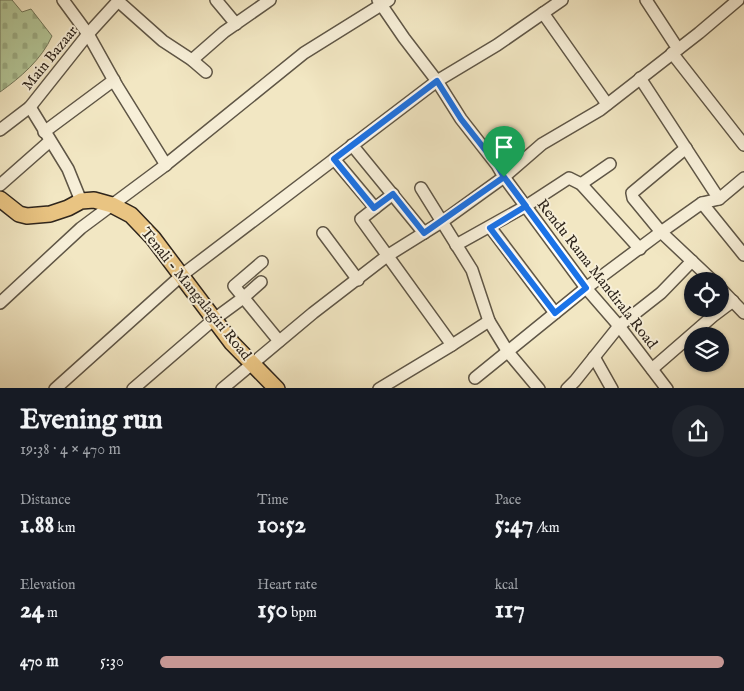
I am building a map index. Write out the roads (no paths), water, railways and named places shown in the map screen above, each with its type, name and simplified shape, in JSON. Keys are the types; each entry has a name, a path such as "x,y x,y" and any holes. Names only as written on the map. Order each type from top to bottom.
{"main road":[{"name":"Tenali - Mangalagiri Road","path":"0,199 19,214 28,216 50,214 81,201 94,200 112,205 131,215 153,238 182,275 213,320 251,364 277,388"}],"street":[{"path":"62,0 88,34 166,165"},
{"path":"119,0 163,42 192,60 206,72"},
{"name":"Main Bazaar","path":"0,130 30,107 88,34 119,0"},
{"path":"216,0 236,24"},
{"path":"192,60 224,32 270,0"},
{"path":"55,388 182,275 437,81 497,44 561,0"},
{"path":"646,0 675,51 744,145"},
{"path":"222,388 387,256 443,221 504,177 542,144 584,120 607,104 737,0 744,9"},
{"path":"0,303 82,228 166,165 304,53 383,2"},
{"name":"Rendu Rama Mandirala Road","path":"383,2 404,38 437,81 461,119 497,165 586,288 619,326 667,388"},
{"path":"543,13 607,104"},
{"path":"640,78 719,199"},
{"path":"0,185 47,137 114,80"},
{"path":"30,107 68,169 81,201"},
{"path":"352,145 424,233"},
{"path":"686,148 632,192 633,198 661,232 704,272"},
{"path":"334,159 374,208"},
{"path":"581,184 610,164"},
{"path":"456,245 490,228 569,178 581,184 640,249"},
{"path":"475,378 586,288 661,232 702,203 719,199 744,178"},
{"path":"421,188 472,270 489,321 508,352 539,388"},
{"path":"393,194 360,219 452,345"},
{"path":"702,203 744,255"},
{"path":"490,228 555,313"},
{"path":"323,233 358,280"},
{"path":"567,388 575,381 619,326 661,293 692,261"},
{"path":"262,262 234,286 279,341"},
{"path":"133,388 261,282"},
{"path":"729,297 744,313"},
{"path":"733,301 744,308"},
{"path":"652,369 733,301"},
{"path":"379,388 489,321"},
{"path":"594,357 612,388"}]}
